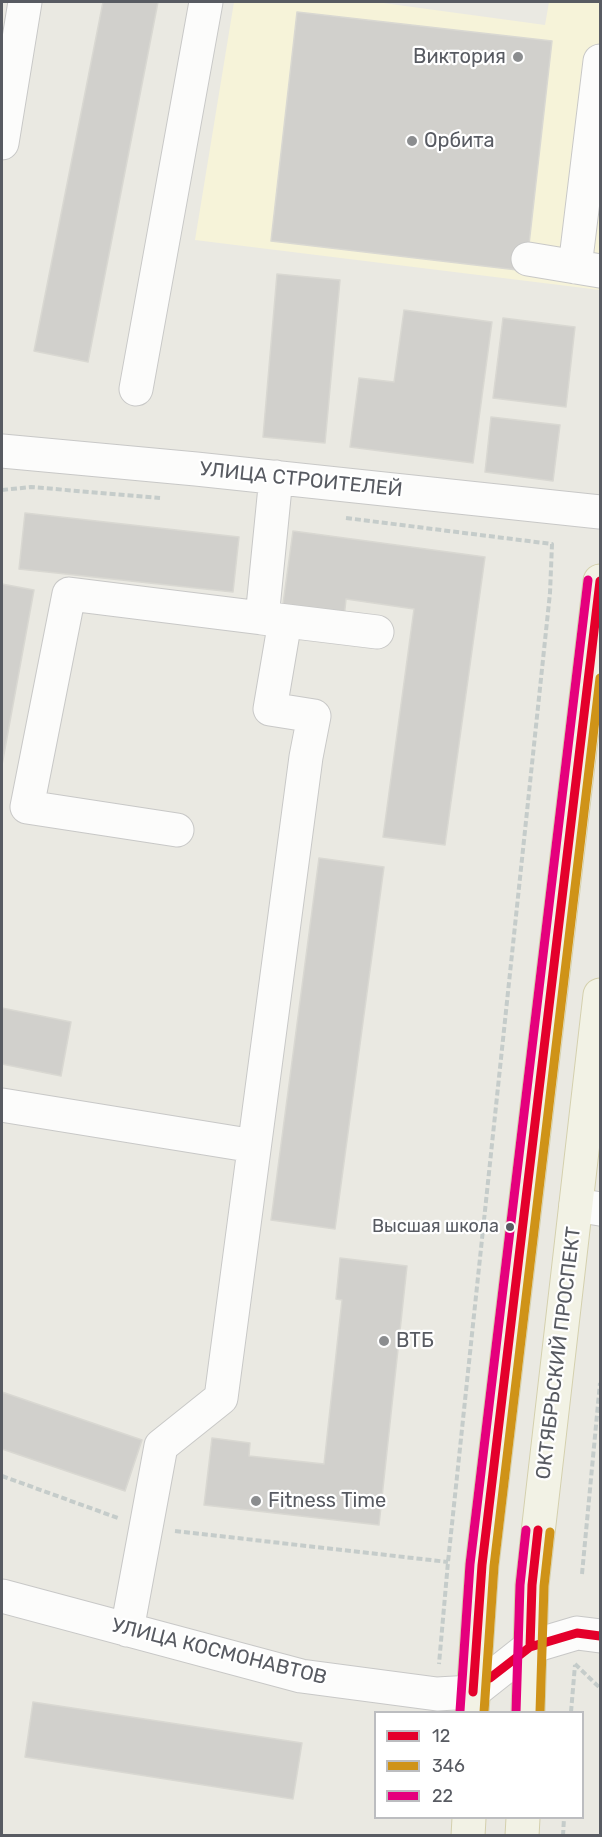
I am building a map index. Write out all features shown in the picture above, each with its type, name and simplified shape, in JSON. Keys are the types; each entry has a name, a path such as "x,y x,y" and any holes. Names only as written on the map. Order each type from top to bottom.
{"main road":[{"path":"472,1702 480,1579 600,581"},
{"name":"ОКТЯБРЬСКИЙ ПРОСПЕКТ","path":"528,1711 532,1585 588,1207 600,995"},
{"path":"468,1836 469,1819"},
{"path":"522,1836 523,1819"}],"street":[{"path":"2,143 25,2"},
{"path":"136,389 206,2"},
{"path":"528,259 588,269 600,61"},
{"name":"УЛИЦА СТРОИТЕЛЕЙ","path":"2,451 276,477 600,512"},
{"path":"127,1630 161,1446 221,1398 306,757 314,716 270,709 276,477"},
{"path":"177,830 27,807 69,594 377,632"},
{"path":"2,1105 254,1146"},
{"name":"УЛИЦА КОСМОНАВТОВ","path":"2,1596 301,1676 436,1694 472,1702"},
{"path":"472,1702 530,1647 577,1633 600,1636"}],"path":[{"path":"436,1694 550,593"},
{"path":"582,1574 600,1383"},
{"path":"2,1476 146,1528 448,1562"},
{"path":"571,1711 575,1663 600,1688"},
{"path":"563,1836 564,1819"}],"shaded area":[{"path":"234,2 376,2 545,25 549,2 600,2 600,290 195,240"}],"building":[{"path":"103,2 158,2 88,362 34,351"},
{"name":"Орбита","path":"297,12 552,41 526,271 271,241"},
{"path":"277,274 340,280 325,443 263,437"},
{"path":"404,310 492,322 473,463 350,447 359,378 394,382"},
{"path":"503,318 575,327 566,407 493,398"},
{"path":"491,417 560,425 553,481 485,472"},
{"path":"25,513 239,537 233,592 19,569"},
{"path":"293,531 485,557 445,845 383,837 414,609 346,599 344,619 282,611"},
{"path":"2,584 34,590 2,765"},
{"path":"319,858 384,867 335,1229 271,1220"},
{"path":"2,1008 71,1022 61,1076 2,1064"},
{"path":"340,1258 407,1266 379,1525 204,1505 212,1438 250,1443 249,1456 324,1464 342,1300 336,1299"},
{"path":"2,1392 142,1440 125,1491 2,1449"},
{"path":"33,1702 302,1743 293,1799 25,1757"}],"transit line":[{"name":"22","path":"460,1711 470,1564 588,580"},
{"name":"12","path":"473,1692 482,1565 600,581"},
{"name":"346","path":"484,1711 494,1566 600,678"},
{"name":"22","path":"516,1711 520,1585 526,1530"},
{"name":"12","path":"530,1647 532,1585 538,1530"},
{"name":"346","path":"540,1711 544,1586 550,1532"},
{"name":"12","path":"490,1678 530,1647 577,1633 600,1636"}],"place":[{"name":"Виктория","path":"518,57"},
{"name":"Орбита","path":"412,141"},
{"name":"Высшая школа","path":"510,1227"},
{"name":"ВТБ","path":"384,1341"},
{"name":"Fitness Time","path":"256,1501"}]}
